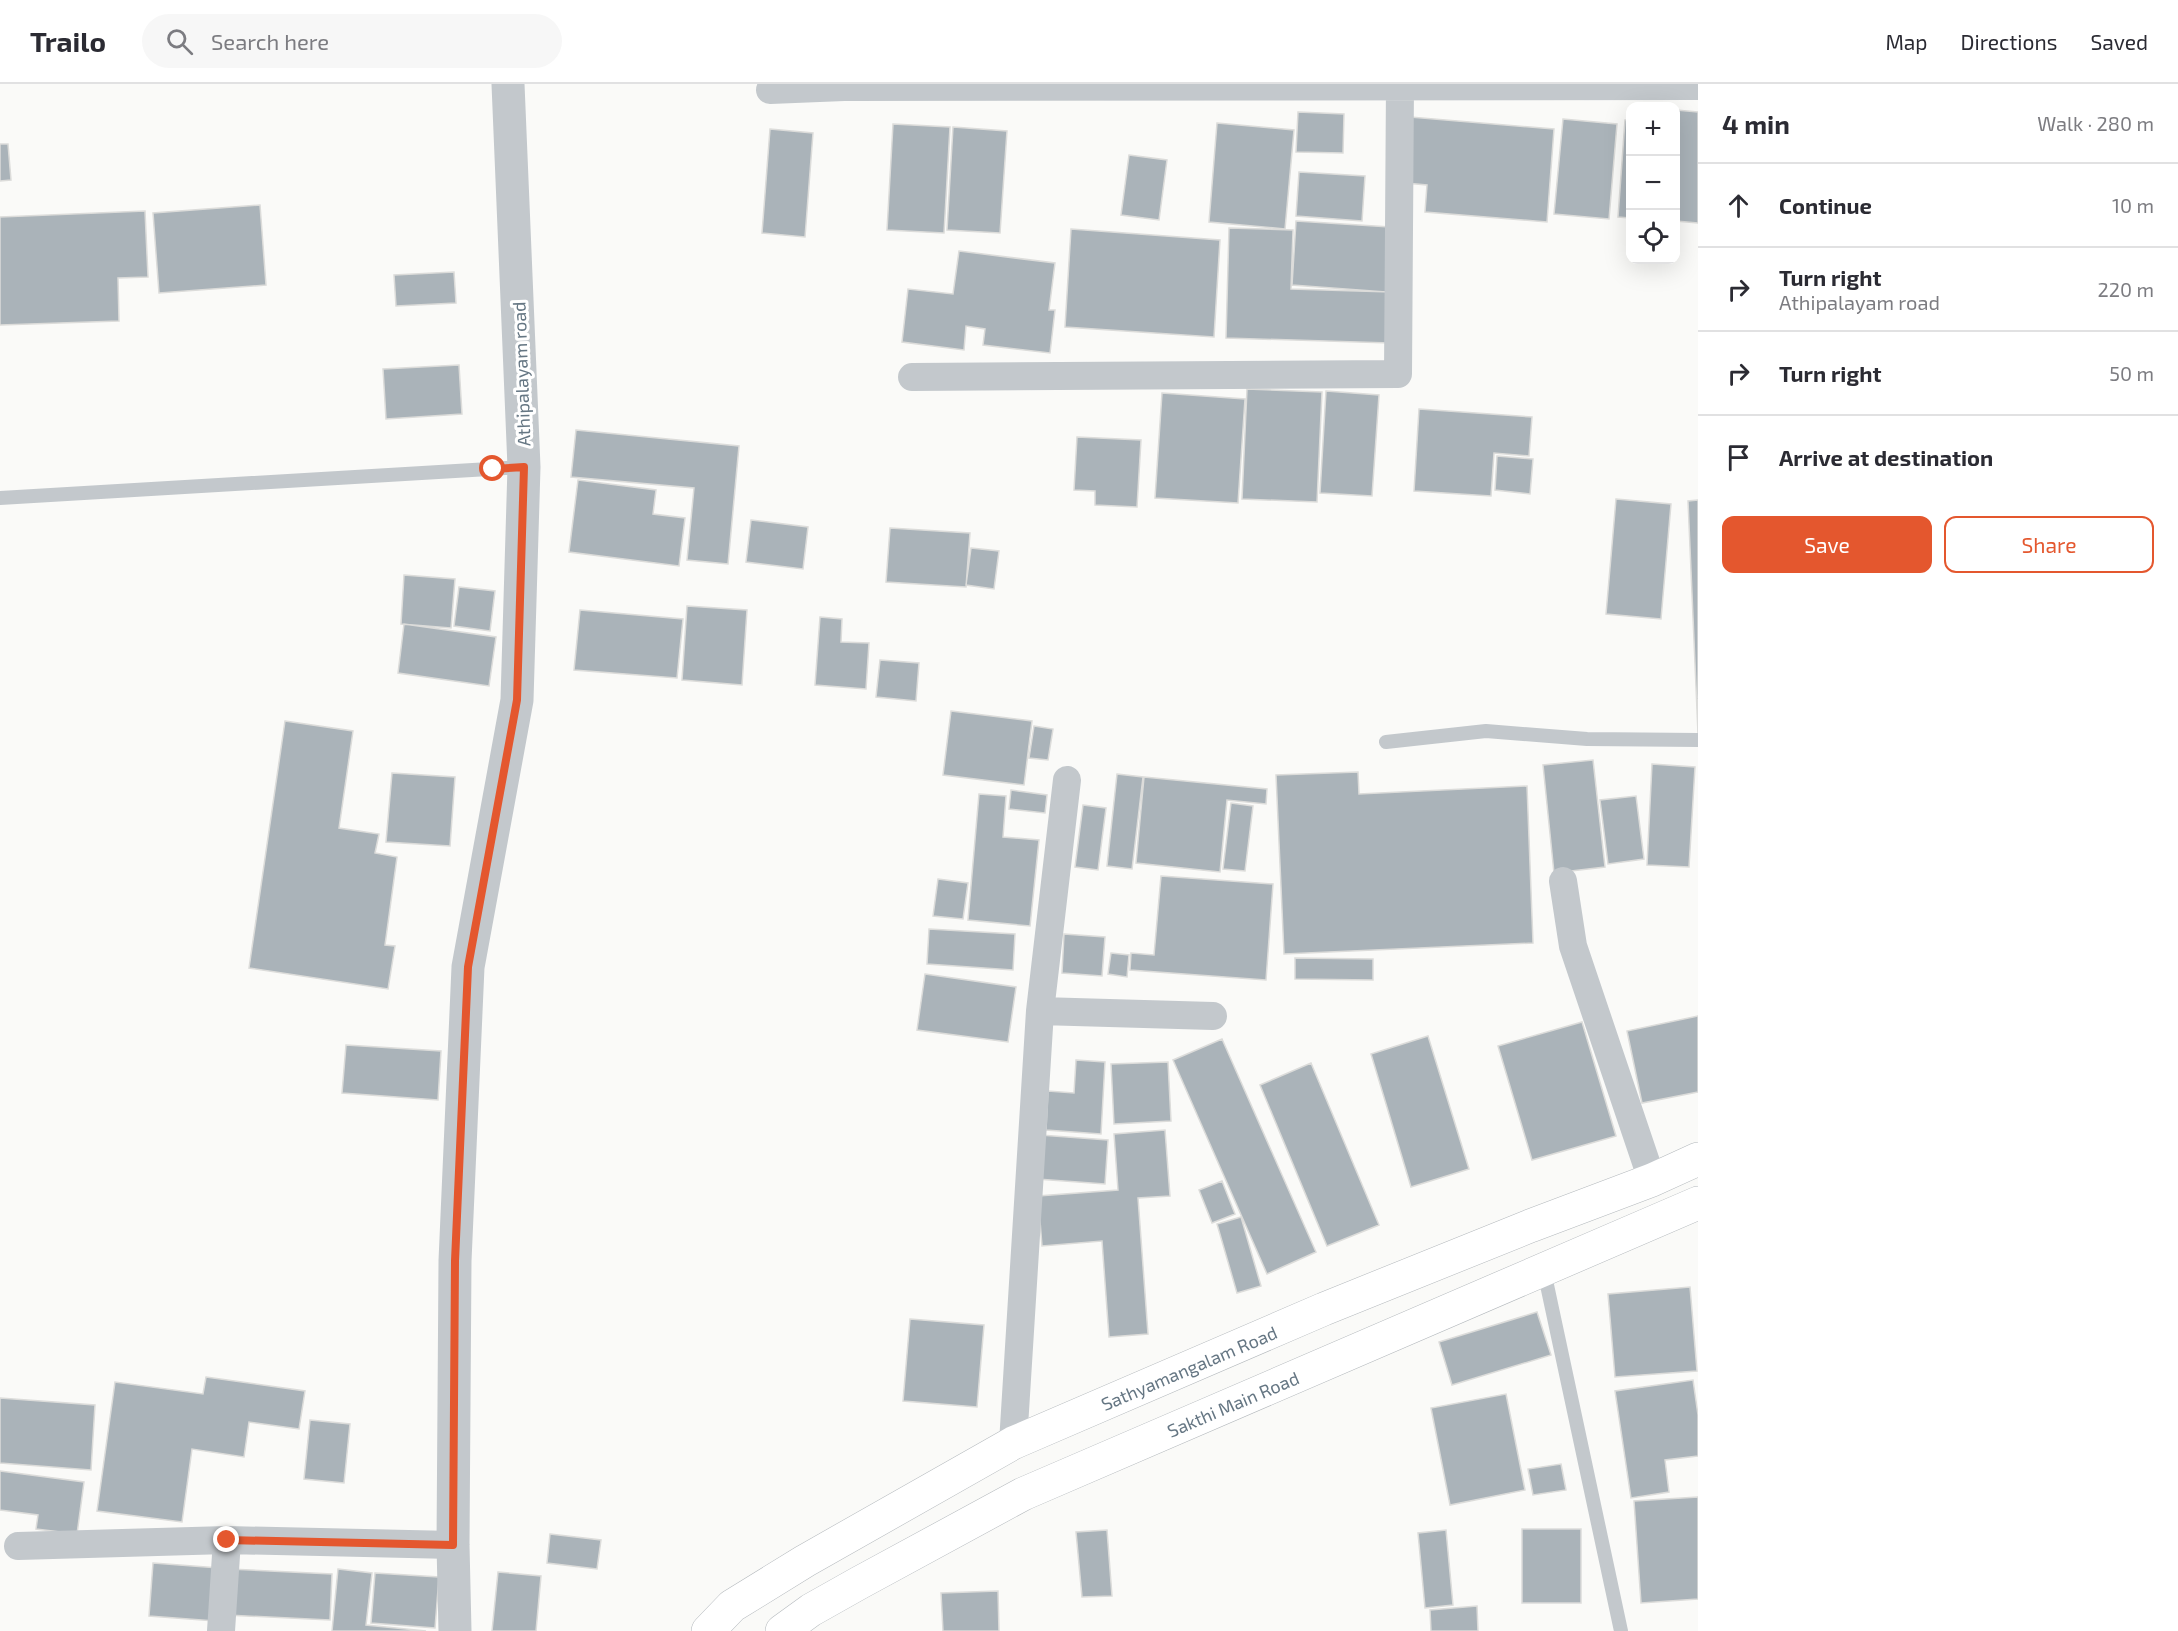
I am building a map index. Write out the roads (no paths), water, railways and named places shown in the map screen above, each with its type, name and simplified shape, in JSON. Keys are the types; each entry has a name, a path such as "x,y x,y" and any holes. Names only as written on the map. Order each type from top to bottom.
{"highway":[{"name":"Sathyamangalam Road","path":"708,1631 732,1606 805,1561 1013,1443 1335,1305 1530,1226 1652,1180 1698,1159"},
{"name":"Sakthi Main Road","path":"782,1631 811,1610 1023,1494 1698,1203"}],"street":[{"name":"Athipalayam road","path":"455,1631 453,1545 455,1261 468,967 517,700 524,467 508,84"},
{"path":"912,377 1398,374 1400,85"},
{"path":"770,90 844,87 1698,86"},
{"path":"1013,1443 1040,1011 1067,780"},
{"path":"1563,881 1573,946 1652,1180"},
{"path":"1040,1011 1213,1016"},
{"path":"221,1631 227,1540"},
{"path":"18,1546 227,1540 453,1545"}],"lane":[{"path":"0,498 524,467"},
{"path":"1386,742 1485,731 1587,739 1698,740"},
{"path":"1544,1271 1621,1631"}]}
